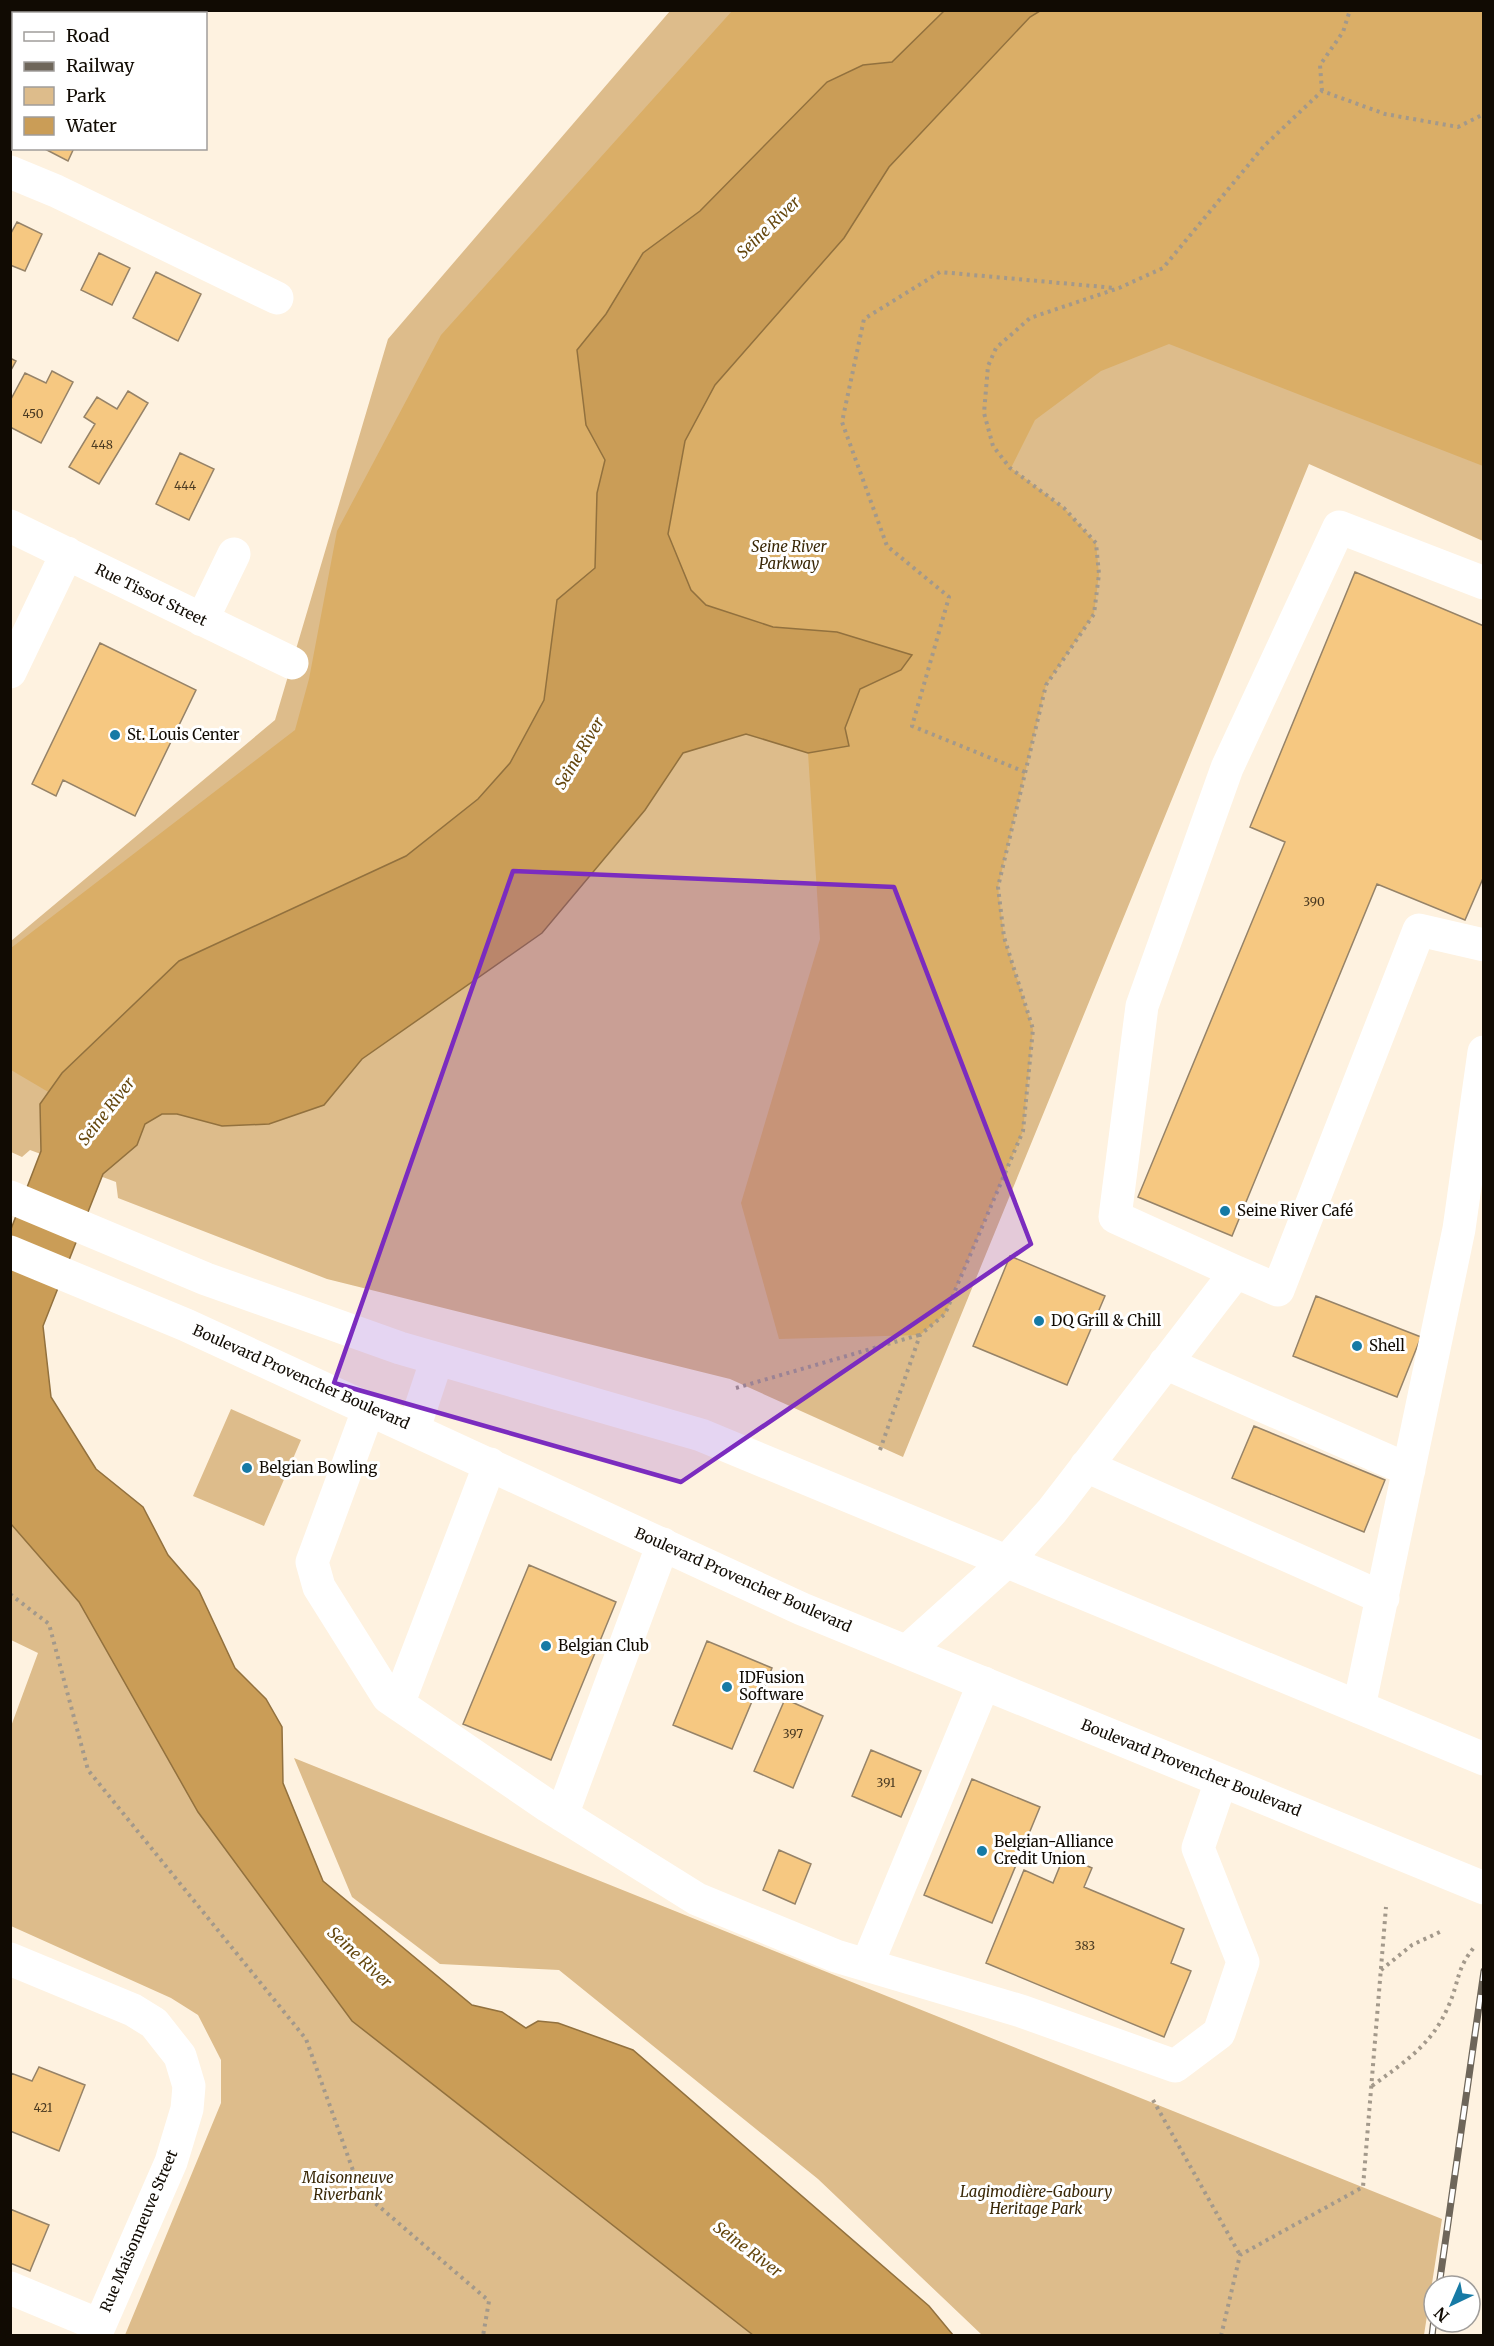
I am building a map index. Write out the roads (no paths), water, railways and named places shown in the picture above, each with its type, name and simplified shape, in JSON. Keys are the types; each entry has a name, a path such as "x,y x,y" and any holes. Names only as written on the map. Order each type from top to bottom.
{"main road":[{"path":"10,172 56,191 277,298"},
{"name":"Rue Tissot Street","path":"10,526 292,663"},
{"path":"1484,583 1339,527 1227,768 1142,1006 1115,1217 1278,1290 1419,930 1484,945"},
{"path":"10,672 67,553"},
{"path":"202,620 234,554"},
{"path":"1359,1707 1459,1229 1484,1052"},
{"path":"10,1197 206,1279 437,1359 701,1435 1484,1759"},
{"name":"Boulevard Provencher Boulevard","path":"10,1252 186,1325 414,1428 802,1609 1484,1888"},
{"path":"907,1651 1007,1561 1052,1511 1236,1272"},
{"path":"414,1428 437,1359"},
{"path":"1165,1363 1409,1470"},
{"path":"369,1408 312,1562 319,1587 388,1697 562,1815 697,1899 836,1956 1021,2011 1176,2066 1219,2033 1243,1962 1198,1848 1221,1781"},
{"path":"398,1704 490,1464"},
{"path":"1086,1466 1383,1598"},
{"path":"562,1815 663,1544"},
{"path":"867,1965 984,1683"},
{"name":"Rue Maisonneuve Street","path":"10,1959 133,2010 154,2023 180,2055 189,2086 187,2109 171,2162 97,2330"},
{"path":"10,2288 97,2330"}],"water":[{"name":"Seine River","path":"944,11 1040,11 1030,17 889,167 844,238 715,385 685,441 668,534 691,590 706,605 773,627 837,632 912,655 901,670 860,689 845,728 849,746 808,753 746,734 683,753 645,810 542,933 362,1059 324,1105 269,1124 222,1126 177,1114 162,1114 145,1124 137,1145 103,1174 43,1326 51,1397 96,1469 143,1507 168,1555 199,1591 235,1668 266,1699 282,1727 283,1783 323,1881 472,2005 502,2012 526,2028 538,2021 558,2023 633,2050 929,2306 953,2335 753,2335 352,2021 198,1812 79,1602 11,1524 11,1229 41,1151 40,1104 62,1073 179,961 406,856 478,799 510,763 544,700 557,600 595,568 597,493 605,460 586,425 577,350 606,314 643,253 700,211 827,82 863,65 892,62"}],"railway":[{"path":"1441,2274 1484,1971"}],"place":[{"name":"St. Louis Center","path":"115,735"},
{"name":"Seine River Café","path":"1225,1211"},
{"name":"DQ Grill & Chill","path":"1039,1321"},
{"name":"Shell","path":"1357,1346"},
{"name":"Belgian Bowling","path":"247,1468"},
{"name":"Belgian Club","path":"546,1646"},
{"name":"IDFusion Software","path":"727,1687"},
{"name":"Belgian-Alliance Credit Union","path":"982,1851"}],"park label":[{"name":"Seine River Parkway","path":"789,556"},
{"name":"Maisonneuve Riverbank","path":"348,2186"},
{"name":"Lagimodière-Gaboury Heritage Park","path":"1036,2200"}]}
